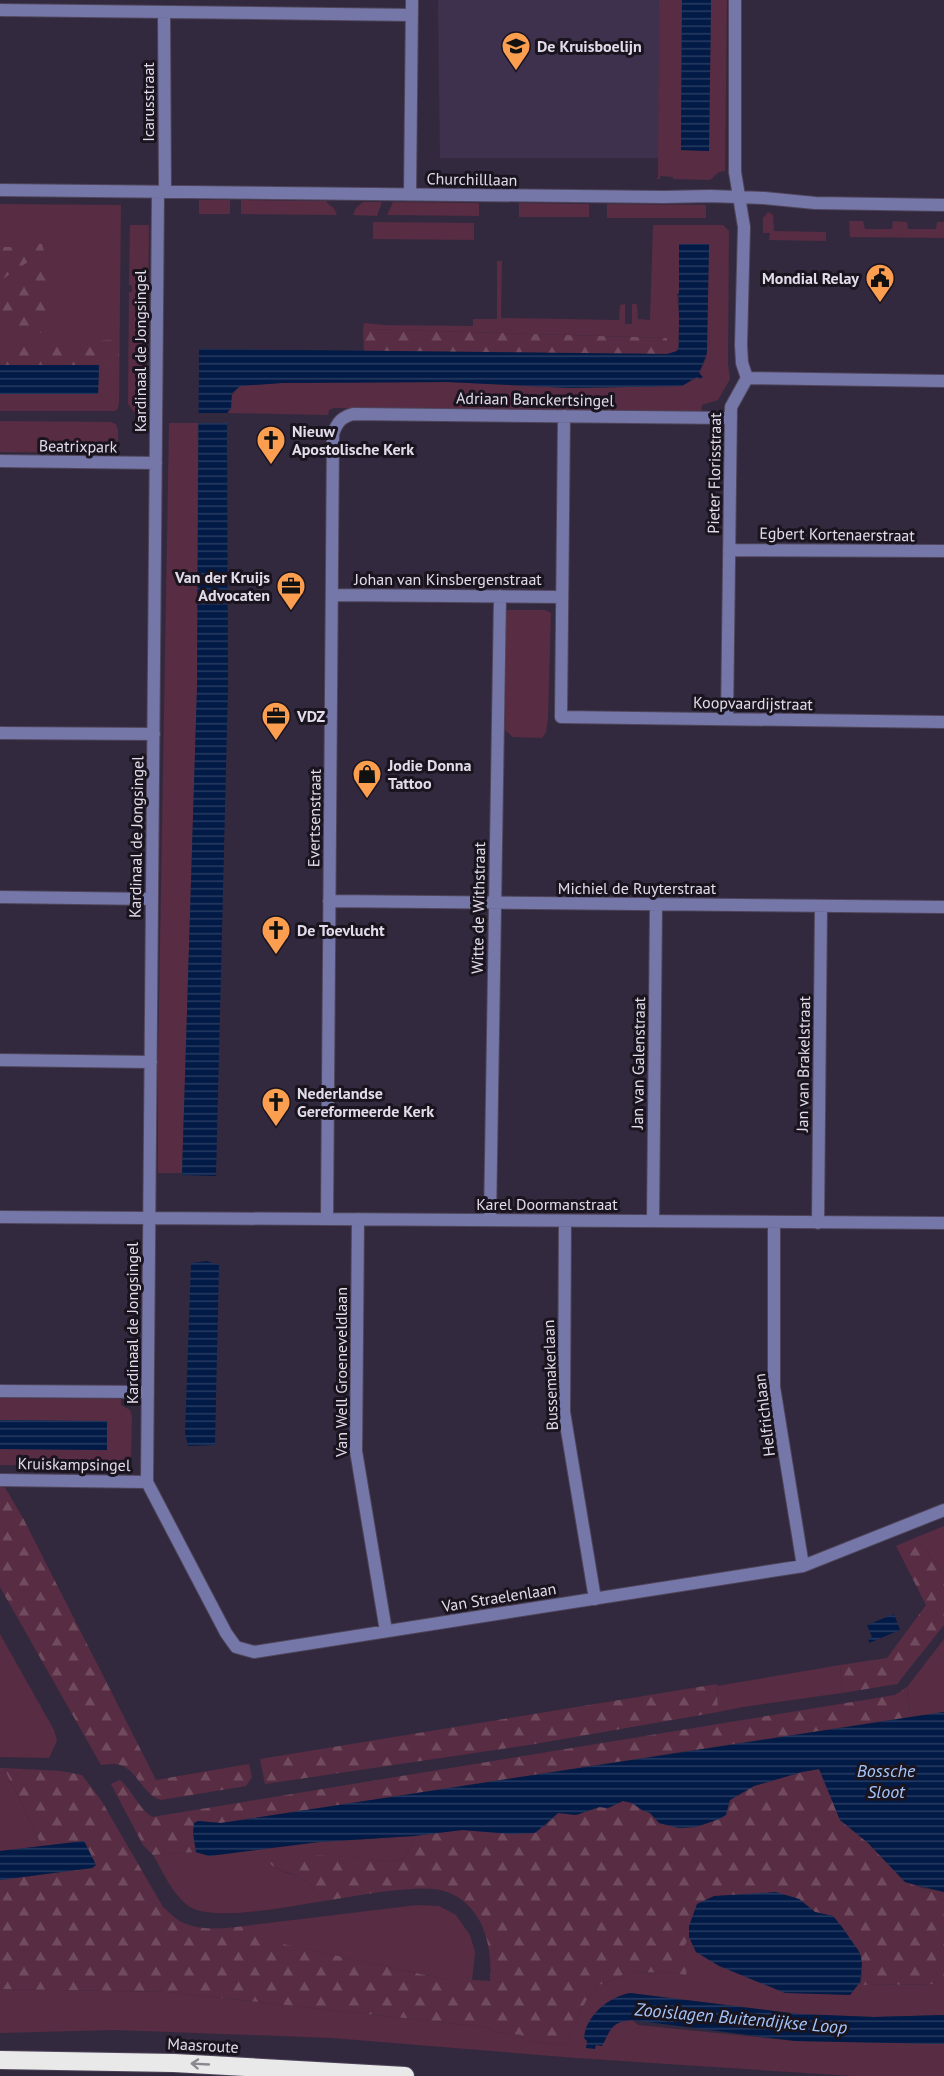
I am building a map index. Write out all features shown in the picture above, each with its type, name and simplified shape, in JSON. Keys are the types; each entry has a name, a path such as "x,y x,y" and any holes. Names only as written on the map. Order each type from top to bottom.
{"highway":[{"name":"Maasroute","path":"0,2060 174,2063 405,2076"}],"street":[{"path":"410,194 412,0"},
{"path":"735,0 735,172 744,227 741,345 742,363 747,378 944,381"},
{"path":"0,10 76,5 164,12 240,6 411,15"},
{"name":"Icarusstraat","path":"161,192 164,12"},
{"name":"Churchilllaan","path":"0,190 739,197 815,203 944,205"},
{"name":"Kardinaal de Jongsingel","path":"147,1482 156,463 161,192"},
{"name":"Pieter Florisstraat","path":"727,719 731,407 747,378"},
{"name":"Adriaan Banckertsingel","path":"340,420 353,414 731,418"},
{"path":"562,597 564,416"},
{"name":"Evertsenstraat","path":"327,1219 333,434 340,420"},
{"name":"Beatrixpark","path":"0,462 156,463"},
{"name":"Egbert Kortenaerstraat","path":"729,550 944,551"},
{"name":"Johan van Kinsbergenstraat","path":"333,595 562,597"},
{"name":"Witte de Withstraat","path":"490,1220 500,596"},
{"name":"Koopvaardijstraat","path":"562,597 561,717 944,722"},
{"path":"0,733 154,734"},
{"path":"0,897 152,899"},
{"name":"Michiel de Ruyterstraat","path":"329,902 944,907"},
{"name":"Jan van Galenstraat","path":"653,1221 656,905"},
{"name":"Jan van Brakelstraat","path":"818,1222 821,906"},
{"path":"0,1060 151,1062"},
{"name":"Karel Doormanstraat","path":"0,1217 944,1223"},
{"name":"Van Well Groeneveldlaan","path":"358,1219 356,1451 386,1631"},
{"name":"Bussemakerlaan","path":"565,1221 564,1412 594,1599"},
{"name":"Helfrichlaan","path":"774,1222 774,1387 803,1566"},
{"path":"0,1391 148,1392"},
{"name":"Kruiskampsingel","path":"0,1480 147,1482"},
{"name":"Van Straelenlaan","path":"147,1482 226,1633 236,1647 254,1652 803,1566 944,1510"}],"shaded area":[{"path":"438,0 660,0 660,158 440,158"}],"green space":[{"path":"659,0 682,0 681,150 709,151 711,0 727,0 725,171 719,172 710,180 673,179 673,177 660,176 660,179 655,179 658,178"},
{"path":"199,200 230,200 230,214 199,214"},
{"path":"241,200 327,201 337,215 241,214"},
{"path":"363,202 382,202 377,216 353,215 356,208"},
{"path":"393,202 479,203 479,216 387,215"},
{"path":"519,203 589,204 589,217 519,217"},
{"path":"0,204 121,205 119,402 115,411 0,411 0,394 98,394 99,366 0,365"},
{"path":"607,204 706,205 706,218 607,218"},
{"path":"768,212 773,215 774,231 826,232 826,241 769,240 770,233 763,233 763,218"},
{"path":"849,221 863,221 865,229 892,229 893,221 907,222 908,229 936,229 937,222 944,222 944,238 850,237"},
{"path":"373,222 474,223 474,240 373,239"},
{"path":"130,225 149,225 147,413 134,412 128,404 129,292 132,292 132,286 129,285"},
{"path":"653,225 723,225 729,231 728,363 730,379 718,400 702,405 701,412 334,408 329,410 328,415 227,413 231,408 231,396 240,386 282,383 448,382 570,388 682,386 697,377 702,377 699,373 706,359 709,244 677,295 678,349 667,354 667,338 363,329 364,323 473,326 473,319 497,319 497,261 502,261 501,318 619,320 620,305 625,304 625,324 632,324 632,304 636,304 638,319 650,320"},
{"path":"36,243 42,244 44,251 0,281 0,247 29,247"},
{"path":"42,260 51,261 50,324 42,333 0,332 0,295"},
{"path":"363,329 667,338 667,354 364,351"},
{"path":"119,339 119,358 99,365 0,365 0,348"},
{"path":"0,421 110,422 116,424 118,430 118,453 0,452"},
{"path":"169,423 198,423 197,688 182,1173 158,1173"},
{"path":"506,610 545,610 551,613 548,718 546,732 542,738 513,737 505,730"},
{"path":"0,1398 121,1399 121,1405 130,1410 132,1416 131,1459 122,1466 0,1465 0,1449 106,1450 107,1422 0,1420"},
{"path":"0,1486 4,1486 23,1518 156,1780 249,1764 252,1777 246,1786 161,1800 149,1793 123,1766 101,1765 0,1587"},
{"path":"944,1526 944,1575 917,1537"},
{"path":"917,1537 944,1575 944,1625 897,1684 842,1693 840,1665 887,1658 926,1605 896,1546"},
{"path":"0,1634 54,1730 57,1741 49,1758 0,1757"},
{"path":"944,1639 944,1712 909,1717 907,1687"},
{"path":"840,1665 842,1693 718,1712 717,1686"},
{"path":"717,1684 718,1712 529,1745 265,1784 260,1759"},
{"path":"907,1687 909,1717 221,1823 198,1821 193,1833 196,1852 153,1855 143,1845 111,1784 120,1780 152,1817 895,1695"},
{"path":"0,1768 4,1768 42,1846 0,1851"},
{"path":"4,1768 61,1771 82,1775 101,1800 163,1907 186,1924 205,1928 252,1925 256,1938 439,1978 490,1981 490,1954 483,1927 468,1905 457,1897 444,1891 419,1889 324,1901 304,1879 269,1863 315,1856 396,1861 405,1856 414,1836 462,1830 545,1826 558,1813 576,1815 600,1807 608,1808 623,1801 632,1803 650,1813 659,1823 679,1828 696,1827 719,1819 730,1800 754,1786 820,1769 840,1820 868,1843 905,1882 944,1892 944,1984 860,1985 862,1976 860,1953 842,1927 833,1916 815,1912 799,1899 689,1926 689,1937 684,1947 689,1958 686,1975 664,1972 628,1973 597,1986 586,2001 565,2045 525,2041 521,2035 496,2032 486,2027 168,1992 0,1989 0,1880 92,1868 96,1865 84,1841 42,1846"},
{"path":"414,1836 405,1856 396,1861 386,1862 353,1857 316,1857 279,1860 270,1863 280,1870 304,1879 324,1901 253,1912 214,1913 187,1905 172,1888 153,1855 196,1852 209,1856 319,1842"},
{"path":"417,1905 439,1906 456,1915 470,1935 475,1952 472,1981 439,1978 255,1938 252,1925"},
{"path":"689,1937 696,1952 850,1995 860,1982 860,1985 944,1984 944,2015 874,2017 799,2014 630,1993 617,1997 598,2011 586,2031 586,2040 600,2046 613,2026 632,2020 638,2025 795,2041 944,2044 944,2076 852,2076 576,2058 332,2038 116,2030 0,2033 0,1989 168,1992 486,2027 496,2032 521,2035 525,2041 565,2045 586,2001 597,1986 628,1973 664,1972 686,1975 687,1957 684,1947"}],"water":[{"path":"682,0 711,0 709,151 681,150"},
{"path":"679,244 709,244 707,353 699,373 703,377 700,379 697,377 682,386 570,388 448,382 282,383 240,386 232,393 231,408 227,413 228,688 216,1176 182,1175 197,688 199,349 667,354 677,351 679,346 679,297 677,295 679,294"},
{"path":"0,365 99,365 98,394 0,394"},
{"path":"207,1261 219,1265 215,1445 188,1446 185,1433 191,1263"},
{"path":"0,1420 107,1421 107,1450 0,1449"},
{"path":"894,1614 900,1630 869,1643 868,1639 872,1637 867,1625"},
{"name":"Bossche Sloot","path":"944,1712 944,1892 905,1882 868,1843 840,1820 819,1769 754,1786 730,1800 726,1815 696,1827 679,1828 659,1823 650,1813 632,1803 623,1801 608,1808 599,1807 576,1815 558,1813 535,1833 511,1834 462,1830 414,1836 319,1842 209,1856 196,1852 193,1833 194,1823 198,1821 221,1823"},
{"path":"84,1841 96,1865 92,1868 0,1880 0,1851"},
{"path":"776,1892 799,1899 815,1912 833,1916 842,1927 860,1953 862,1963 860,1982 850,1995 785,1993 719,1966 696,1952 689,1937 689,1926 697,1904 714,1896"},
{"name":"Zooislagen Buitendijkse Loop","path":"630,1993 799,2014 874,2017 944,2015 944,2044 795,2041 632,2020 616,2025 602,2046 596,2045 595,2049 586,2048 587,2041 584,2038 594,2015 614,1998"}],"pier":[{"path":"195,413 230,413 230,423 195,423"}],"place":[{"name":"De Kruisboelijn","path":"516,72"},
{"name":"Mondial Relay","path":"880,304"},
{"name":"Nieuw Apostolische Kerk","path":"271,466"},
{"name":"Van der Kruijs Advocaten","path":"291,612"},
{"name":"VDZ","path":"276,742"},
{"name":"Jodie Donna Tattoo","path":"367,800"},
{"name":"De Toevlucht","path":"276,956"},
{"name":"Nederlandse Gereformeerde Kerk","path":"276,1128"}]}
